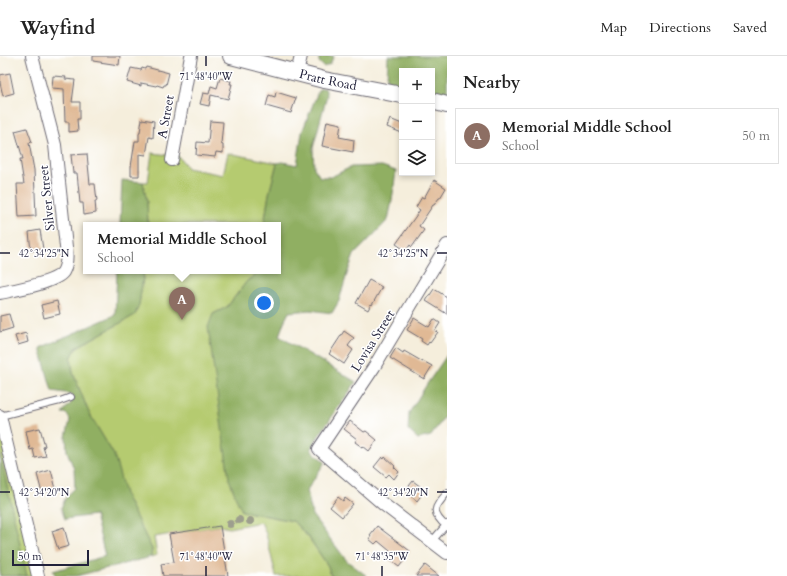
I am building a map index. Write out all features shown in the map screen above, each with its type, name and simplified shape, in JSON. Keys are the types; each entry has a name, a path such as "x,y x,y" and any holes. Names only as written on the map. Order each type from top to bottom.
{"street":[{"name":"Silver Street","path":"0,293 33,286 58,276 64,270 66,260 66,247 55,145 32,56"},
{"name":"A Street","path":"172,160 191,56"},
{"name":"Pratt Road","path":"231,56 345,84 399,94"},
{"path":"297,73 301,56"},
{"path":"435,102 447,104"},
{"name":"Lovisa Street","path":"432,541 383,504 319,449 374,367 446,249"},
{"path":"0,416 38,576"},
{"path":"432,541 447,552"}],"lane":[{"path":"0,416 71,397"},
{"path":"432,541 446,525 439,520 436,509 437,504 447,493"}],"green space":[{"path":"319,56 334,56 330,64 324,67 319,62"},
{"path":"388,56 447,56 447,99 435,96 435,68 399,68 399,87 392,85 387,79"},
{"path":"325,88 327,95 313,148 314,168 320,177 331,177 351,167 382,166 396,171 388,220 354,255 339,301 332,313 310,310 289,312 279,336 356,382 313,444 311,449 313,452 325,462 307,490 312,515 347,561 367,576 331,576 328,566 309,538 293,521 242,511 229,479 208,327 213,314 227,307 247,281 255,274 281,274 281,222 264,222 269,194 277,163 283,162 297,165 302,132 319,89"},
{"path":"152,153 178,156 187,168 223,175 228,153 277,163 269,194 264,222 148,222 147,202 143,182 148,182"},
{"path":"122,180 143,182 147,202 148,222 120,222"},
{"path":"117,274 144,274 139,305 135,315 77,347 71,358 73,373 89,413 114,455 126,497 152,549 151,557 76,576 56,576 53,571 105,556 95,515 65,519 61,508 66,497 75,488 74,469 67,451 66,437 70,420 65,413 62,413 74,398 72,394 52,391 40,348 115,315"},
{"path":"144,274 255,274 247,281 227,307 213,314 242,511 293,521 309,538 328,566 331,576 276,576 266,534 261,522 229,528 220,526 154,537 157,555 151,557 152,549 125,497 114,455 89,413 73,373 71,358 77,347 135,315 139,305"},
{"path":"447,355 447,413 431,436 418,439 408,430 409,413"},
{"path":"0,416 37,576 0,576"},
{"path":"0,454 27,576 0,576"}],"building":[{"path":"93,56 120,56 119,65 93,61"},
{"path":"146,67 169,73 166,85 163,87 141,83 141,86 127,82 131,68 141,70 142,68 145,69"},
{"path":"10,73 14,93 3,96 0,75"},
{"path":"53,76 66,77 65,79 75,80 72,102 80,102 80,119 77,119 78,131 69,132 69,122 65,122 64,89 52,88"},
{"path":"220,78 231,81 230,84 232,84 228,99 211,95 209,106 200,104 203,93 209,94 211,86 217,88"},
{"path":"276,92 296,98 291,113 266,106 269,95 275,97"},
{"path":"142,119 154,121 153,138 149,137 146,155 139,154 139,176 131,176 135,141 139,141"},
{"path":"390,119 399,123 399,132 387,127"},
{"path":"210,121 223,122 221,144 223,145 223,153 216,152 215,157 196,155 197,142 208,143"},
{"path":"327,121 341,124 339,137 354,140 353,152 322,146"},
{"path":"27,128 32,142 29,143 34,170 36,216 19,217 17,184 24,184 20,159 23,159 15,131"},
{"path":"87,154 90,184 95,184 97,201 95,201 96,213 84,215 83,203 80,203 77,173 73,173 71,155"},
{"path":"434,180 446,188 419,226 424,230 412,247 410,245 406,251 396,244 420,210 416,207 422,197 424,198"},
{"path":"40,230 43,249 31,251 29,232"},
{"path":"369,280 382,287 368,310 356,303"},
{"path":"434,289 447,297 447,314 426,301"},
{"path":"57,301 60,314 44,318 41,305"},
{"path":"9,314 13,328 0,332 0,316"},
{"path":"414,318 429,327 434,319 440,323 435,331 438,332 427,345 421,341 422,339 407,330"},
{"path":"344,331 354,338 348,346 353,350 344,364 329,354"},
{"path":"26,333 28,342 18,345 15,336"},
{"path":"396,348 403,353 404,351 432,366 424,379 390,358"},
{"path":"350,421 377,440 369,451 355,442 357,439 344,429"},
{"path":"40,428 46,456 35,458 33,449 30,450 26,431"},
{"path":"382,457 384,459 385,457 399,472 394,479 389,474 386,477 374,467"},
{"path":"51,470 56,489 42,493 37,474"},
{"path":"413,481 425,490 417,501 405,491"},
{"path":"338,497 343,501 345,498 353,504 342,517 330,507"},
{"path":"220,526 228,576 163,576 161,564 174,562 169,534"},
{"path":"377,526 410,551 399,567 386,557 390,551 378,541 375,544 369,539 371,536 370,535"},
{"path":"64,527 69,546 58,549 52,531"},
{"path":"425,565 439,576 416,576"}],"place":[{"name":"Memorial Middle School","path":"182,320"}]}
